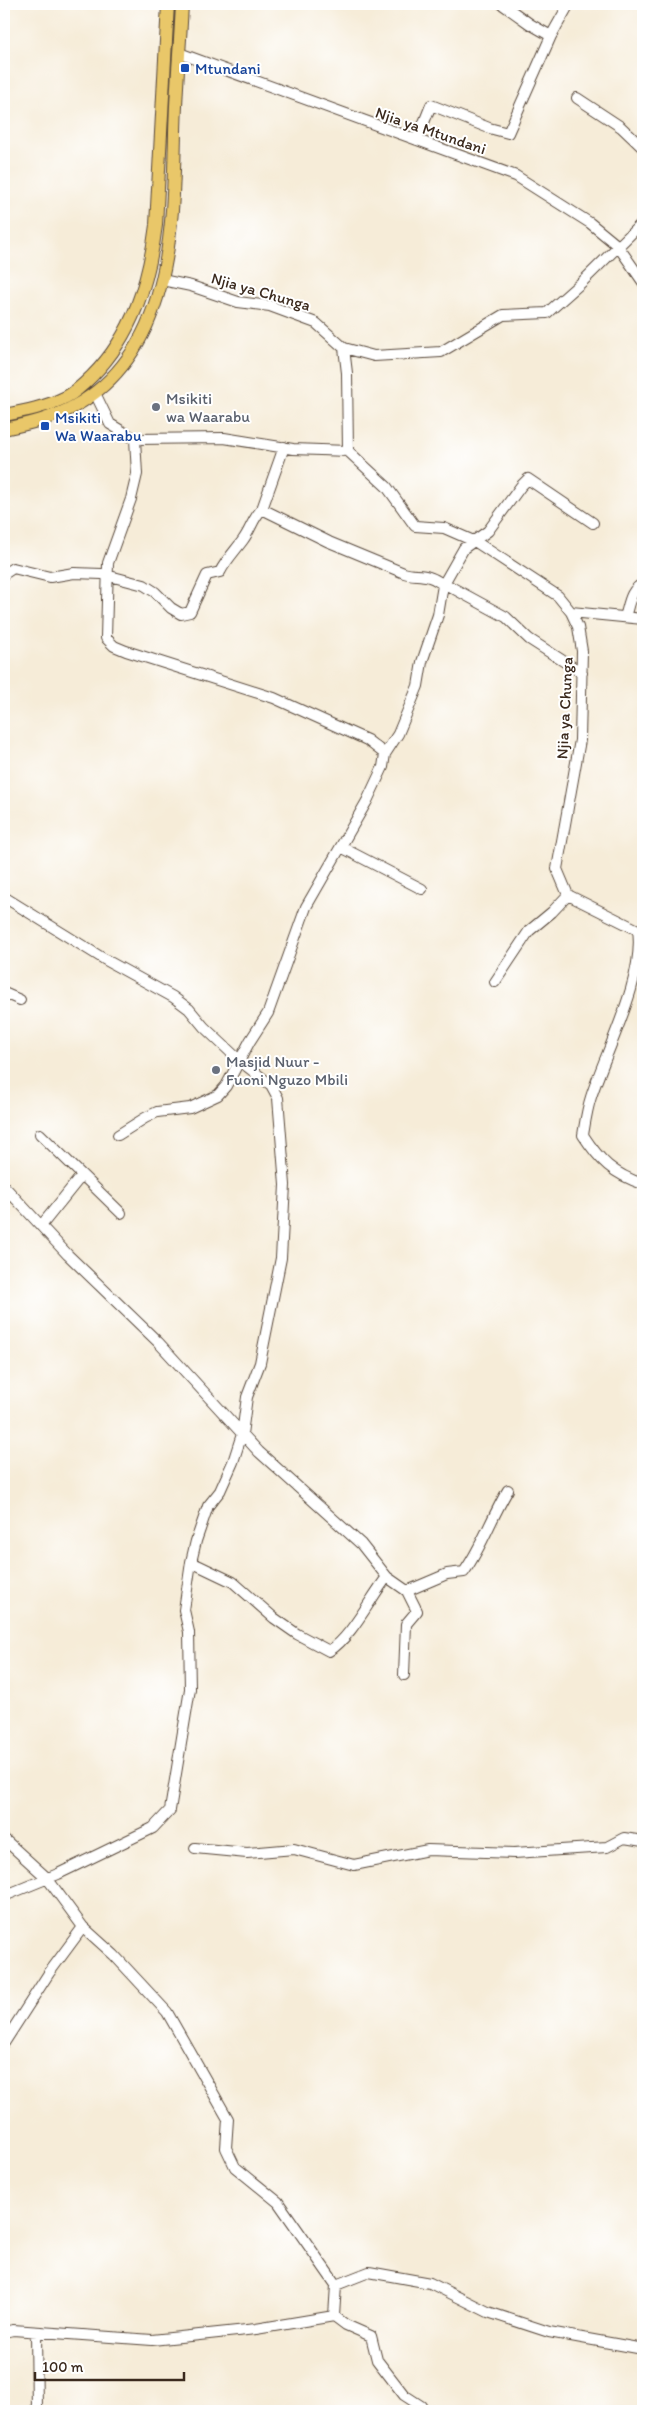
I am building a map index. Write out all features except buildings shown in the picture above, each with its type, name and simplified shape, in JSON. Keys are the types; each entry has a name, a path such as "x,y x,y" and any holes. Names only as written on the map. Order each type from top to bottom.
{"main road":[{"path":"4,415 44,406 67,396 83,385 116,348 127,330 137,305 153,251 156,225 168,4"},
{"path":"4,429 46,419 74,406 95,393 120,369 152,314 162,280 173,218 182,4"}],"street":[{"path":"502,4 551,36"},
{"path":"417,140 431,105 488,128 508,133 551,36 569,4"},
{"name":"Njia ya Mtundani","path":"179,53 516,176 569,208 618,246 643,282"},
{"path":"576,98 621,128 643,148"},
{"path":"95,393 110,424 135,439 224,438 284,447 348,451 347,373 344,348 374,356 442,352 503,316 547,313 582,282 643,222"},
{"name":"Njia ya Chunga","path":"162,280 191,286 238,302 270,306 316,323 344,348"},
{"path":"135,439 137,474 131,499 108,563 105,596 106,638 114,646 274,698 367,740 385,754"},
{"path":"4,574 14,568 50,577 74,573 108,575 144,585 156,592 171,608 181,614 190,612 207,575 220,572 224,562 244,538 254,518 262,509 284,447"},
{"name":"Njia ya Chunga","path":"348,451 387,487 416,526 444,528 476,542 558,596 571,612 578,627 582,651 582,673 579,708 580,740 558,869 568,895"},
{"path":"118,1134 157,1112 190,1108 218,1095 226,1086 268,1013 306,908 341,848 379,776 386,759 385,754 398,734 418,686 422,662 438,615 443,586 464,548 476,542 488,531 521,486 528,480 593,523"},
{"path":"262,509 329,542 413,577 430,577 443,586 449,586 506,617 529,639 582,673"},
{"path":"626,617 632,595 637,586 643,584"},
{"path":"571,612 643,619"},
{"path":"341,848 422,889"},
{"path":"495,982 529,931 552,912 568,895 638,930 639,978 590,1100 583,1135 595,1153 622,1177 643,1184"},
{"path":"4,897 104,959 173,997 189,1009 204,1027 240,1061 271,1085 278,1098 285,1185 281,1258 276,1292 260,1363 247,1397 242,1434 220,1490 208,1506 191,1562 184,1610 189,1632 190,1689 170,1810 153,1828 58,1874 4,1896"},
{"path":"4,993 20,1000"},
{"path":"40,1134 121,1213"},
{"path":"41,1226 82,1175"},
{"path":"7,1189 68,1256 139,1322 259,1452 361,1544 387,1577 407,1591 417,1611 406,1624 404,1675"},
{"path":"4,1202 7,1189"},
{"path":"407,1591 447,1574 464,1572 473,1560 496,1510 508,1490"},
{"path":"191,1562 233,1582 274,1618 297,1634 329,1651 359,1619 371,1597 387,1577"},
{"path":"195,1848 247,1853 294,1849 354,1865 428,1850 514,1854 607,1847 624,1838 643,1840"},
{"path":"4,1839 47,1878 83,1927 114,1955 167,2012 228,2119 226,2148 235,2167 278,2202 336,2285 334,2316"},
{"path":"4,2043 49,1973 83,1927"},
{"path":"336,2285 369,2272 430,2283 488,2312 549,2332 643,2349"},
{"path":"4,2332 13,2330 152,2340 256,2329 334,2316 346,2325 371,2336 377,2360 404,2395 421,2406 424,2411"},
{"path":"36,2332 36,2411"}],"place":[{"name":"Mtundani","path":"185,68"},
{"name":"Msikiti wa Waarabu","path":"156,407"},
{"name":"Msikiti Wa Waarabu","path":"45,426"},
{"name":"Masjid Nuur - Fuoni Nguzo Mbili","path":"216,1070"}]}
